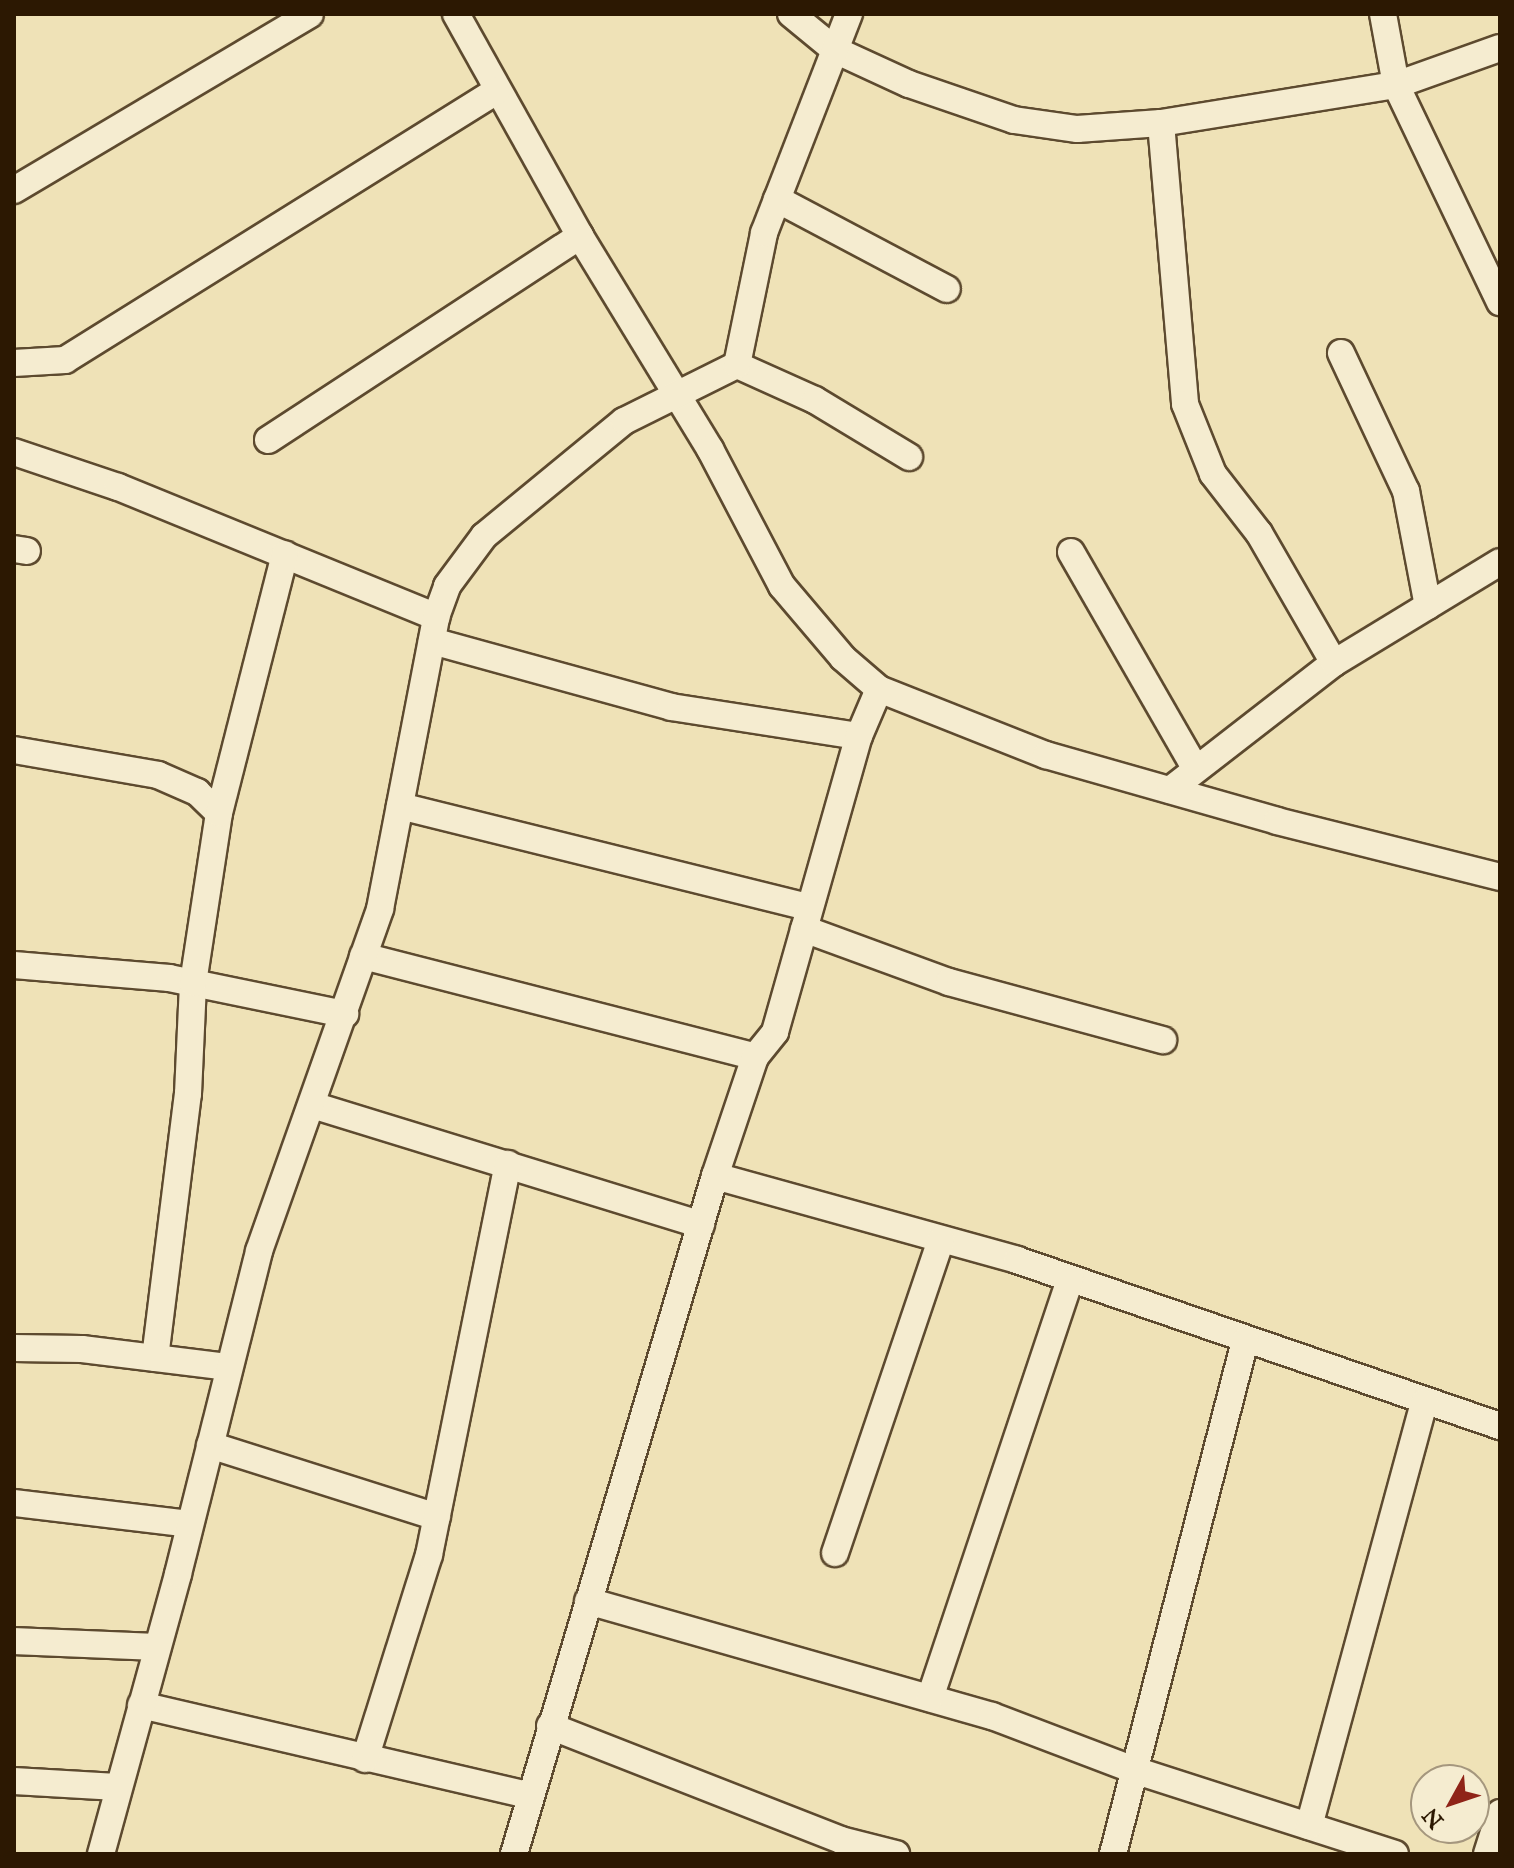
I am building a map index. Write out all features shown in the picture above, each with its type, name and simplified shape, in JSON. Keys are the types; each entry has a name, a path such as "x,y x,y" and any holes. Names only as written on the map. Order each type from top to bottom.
{"street":[{"path":"14,190 310,14"},
{"path":"456,14 580,236 676,392 782,586 843,658 879,689 1046,755 1500,877"},
{"path":"791,14 835,50 909,84 1014,120 1077,129 1161,123 1396,85 1500,48"},
{"path":"737,365 751,284 777,199 849,14"},
{"path":"1383,14 1396,85 1500,302"},
{"path":"14,363 65,360 498,90"},
{"path":"1161,123 1185,404 1213,474 1259,533 1334,663"},
{"path":"777,199 947,289"},
{"path":"268,440 580,236"},
{"path":"1341,353 1406,491 1428,606"},
{"path":"101,1854 259,1251 380,909 434,629 458,566 484,536 624,421 676,392 737,365 815,400 909,457"},
{"path":"14,452 118,487 285,554 434,629 671,707 859,736"},
{"path":"1071,552 1196,769"},
{"path":"155,1358 188,1094 193,983 219,813 285,554"},
{"path":"1170,790 1334,663 1500,562"},
{"path":"514,1854 715,1176 755,1057 775,1032 859,736 879,689"},
{"path":"14,750 158,775 197,792 219,813"},
{"path":"400,806 807,918 949,982 1163,1040"},
{"path":"363,956 755,1057"},
{"path":"14,965 193,983 345,1014"},
{"path":"312,1105 701,1225"},
{"path":"365,1759 437,1517 508,1164"},
{"path":"715,1176 941,1239 1070,1279 1500,1426"},
{"path":"835,1553 941,1239"},
{"path":"930,1698 1070,1279"},
{"path":"1113,1854 1245,1341"},
{"path":"14,1348 155,1358 229,1367"},
{"path":"1309,1826 1424,1402"},
{"path":"210,1445 437,1517"},
{"path":"14,1503 189,1524"},
{"path":"588,1601 930,1698 1134,1770 1395,1854"},
{"path":"14,1641 156,1647"},
{"path":"141,1705 529,1795"},
{"path":"550,1726 841,1840 896,1854"},
{"path":"14,1781 117,1787"},
{"path":"1487,1854 1500,1813"}]}
